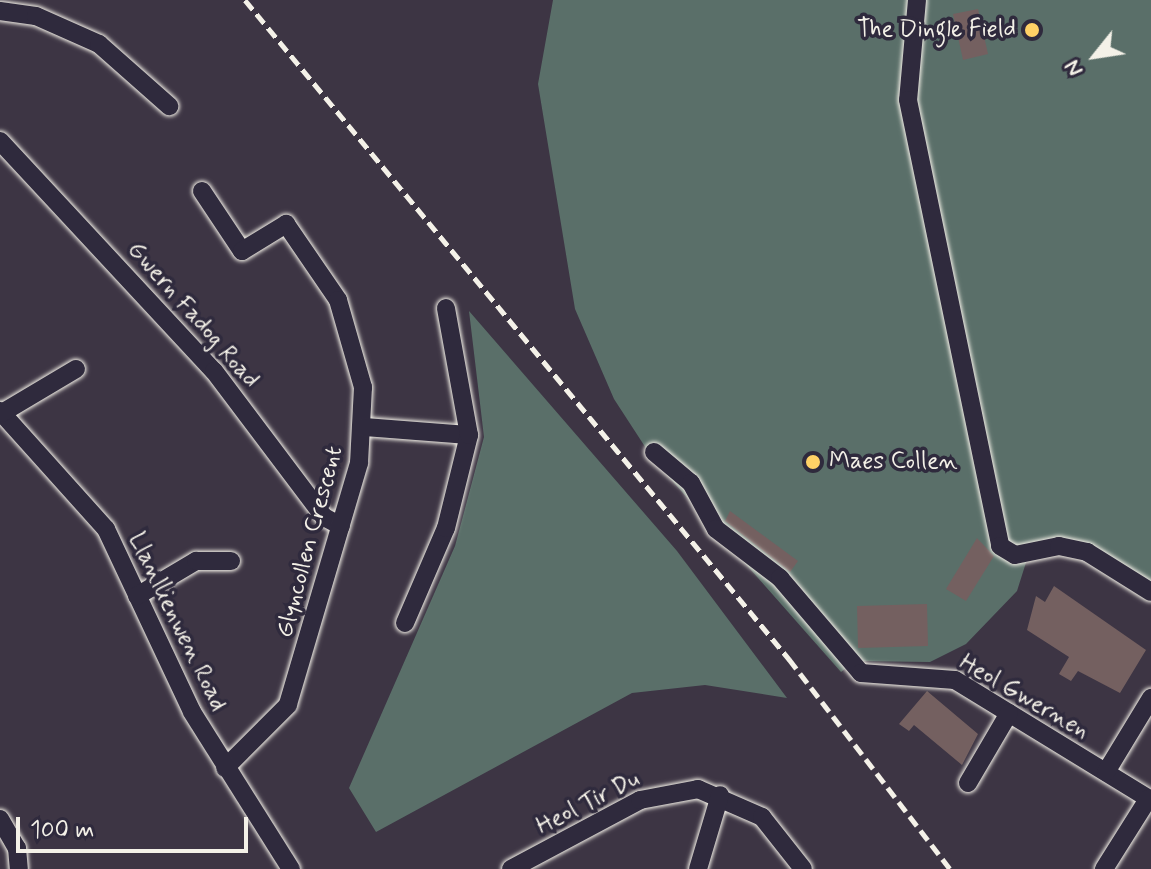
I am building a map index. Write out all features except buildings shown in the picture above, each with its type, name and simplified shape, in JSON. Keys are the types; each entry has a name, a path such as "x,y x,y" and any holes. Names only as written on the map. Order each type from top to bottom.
{"street":[{"path":"917,0 908,100 1000,546 1015,555 1059,546 1087,552 1151,592"},
{"path":"0,11 36,8 99,44 169,106"},
{"name":"Gwern Fadog Road","path":"0,141 214,371 324,517 341,526"},
{"name":"Glyncollen Crescent","path":"202,191 242,251 286,224 350,326 364,427 341,526 288,705 225,768"},
{"path":"405,623 446,528 469,435 446,308"},
{"path":"1,412 76,369"},
{"name":"Llanllienwen Road","path":"1,412 94,511 225,768 291,869"},
{"path":"364,427 469,435"},
{"name":"Heol Gwernen","path":"654,452 691,483 716,529 780,578 861,673 955,680 1150,799"},
{"path":"137,596 196,561 231,561"},
{"path":"1106,772 1151,698"},
{"path":"968,783 1009,713"},
{"name":"Heol Tir Du","path":"511,869 640,800 670,791 720,795 762,817 803,869"},
{"path":"698,869 720,795"},
{"path":"1104,869 1150,799"},
{"path":"0,819 17,848 19,869"}],"green space":[{"path":"553,0 1151,0 1151,592 1101,557 1029,553 1017,591 966,644 930,662 855,661 841,672 653,459 614,399 575,309 538,84"},
{"path":"469,311 677,551 787,698 705,685 632,693 376,832 349,788 455,546 484,437"}],"railway":[{"path":"245,0 789,659 950,869"}],"place":[{"name":"The Dingle Field","path":"1032,30"},
{"name":"Maes Collen","path":"813,462"}]}
